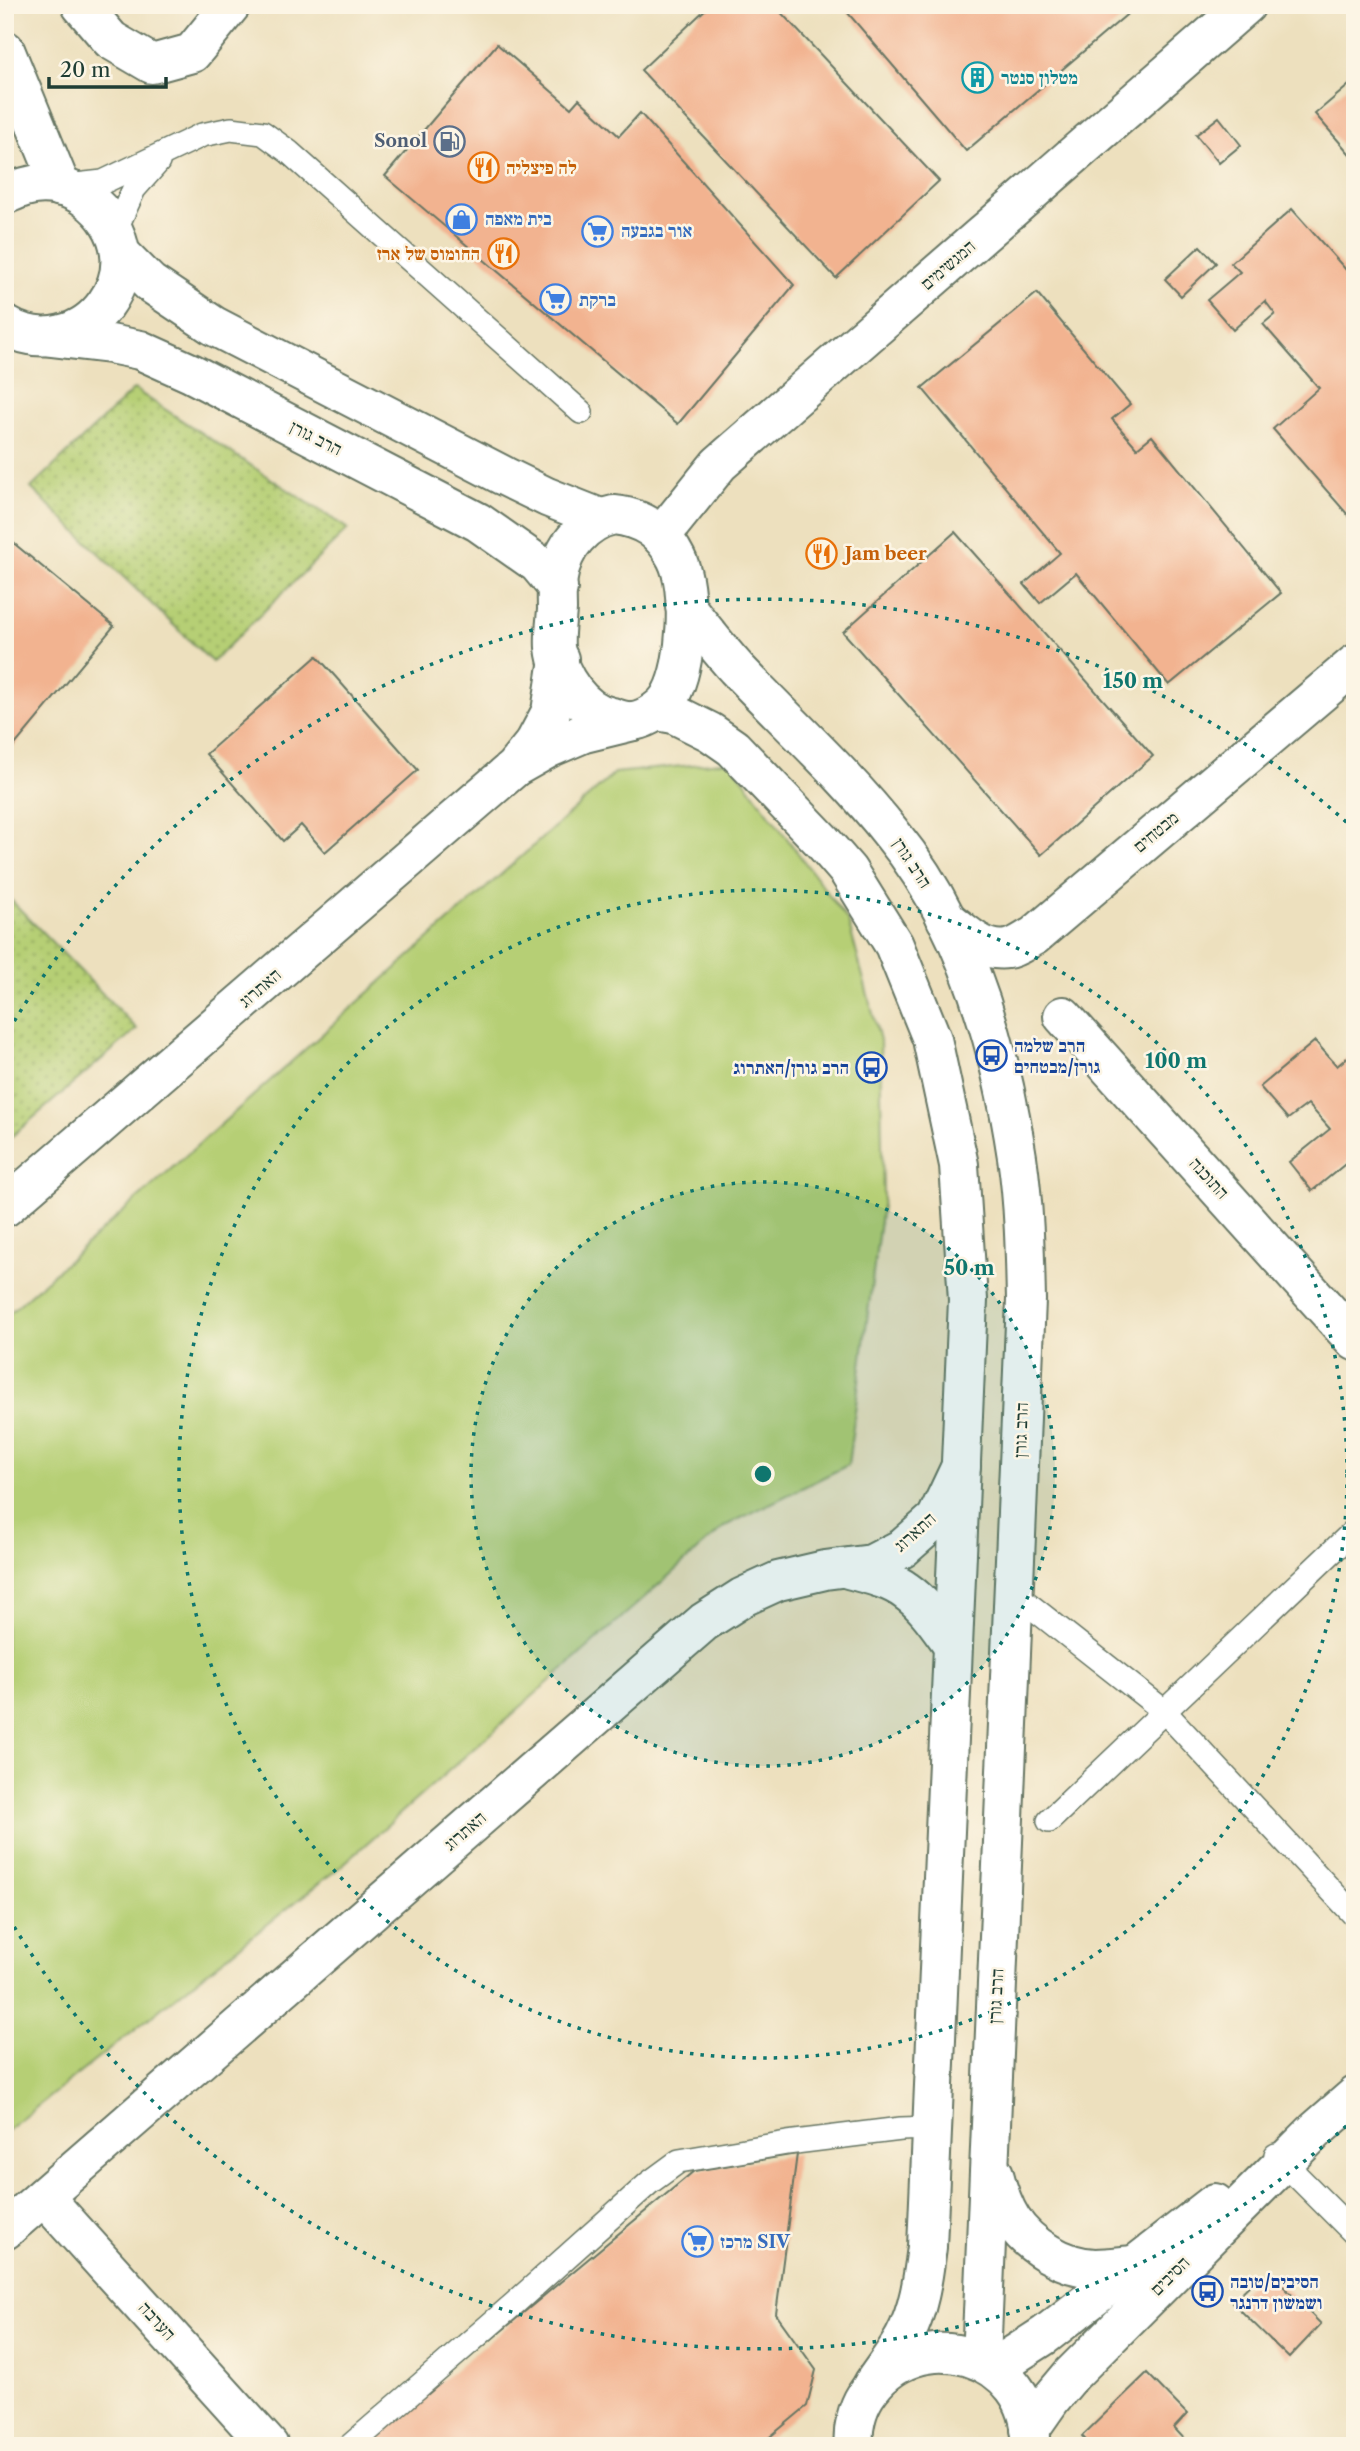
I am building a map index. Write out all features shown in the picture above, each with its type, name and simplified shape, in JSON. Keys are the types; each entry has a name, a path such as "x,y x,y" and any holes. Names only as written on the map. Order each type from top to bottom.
{"street":[{"path":"81,5 111,40 152,64 192,53 231,5"},
{"name":"המגשימים","path":"661,536 719,464 1246,5"},
{"path":"5,50 61,187"},
{"path":"5,195 26,186 52,185 77,192 98,207 117,243 150,283 214,326 504,476 600,518"},
{"path":"5,356 31,333 74,331 94,318 110,299 118,277 117,243"},
{"name":"הרב גורן","path":"31,333 140,350 191,373 478,522 538,564 558,588"},
{"path":"645,716 671,696 679,673 685,634 685,606 677,560 661,536 648,524 632,517 614,515 600,518 586,527 573,541 564,557 558,578 555,649 566,681 584,703 606,716 645,716 674,714 710,732 733,748 848,871 894,945 916,994 932,1039 960,1165 968,1300 927,2247 920,2291 905,2337 862,2401 855,2421 853,2444"},
{"name":"הרב גורן","path":"685,606 734,666 865,802 894,836 946,919 989,1022 1017,1157 1026,1300 989,2159 987,2364"},
{"name":"האתרוג","path":"5,1207 514,768 535,742 551,712 559,659"},
{"name":"מבטחים","path":"946,919 976,942 992,948 1009,949 1034,936 1355,664"},
{"name":"האתרוג","path":"514,768 549,748 584,733 645,716"},
{"name":"התוכנה","path":"1063,1016 1355,1340"},
{"name":"התארוג","path":"845,1568 872,1564 903,1548 936,1519 961,1466"},
{"name":"האתרוג","path":"5,2230 704,1622 743,1597 778,1581 845,1568 883,1578 906,1590 924,1607 953,1645"},
{"name":"הסיבים","path":"987,2364 1045,2335 1133,2265 1280,2159 1355,2096"},
{"path":"989,2159 1001,2199 1012,2220 1026,2237 1049,2253 1072,2264 1094,2268 1133,2265"},
{"name":"הסיבים","path":"1031,2437 1051,2399 1072,2374 1280,2159"},
{"name":"הערבה","path":"44,2197 269,2446"},
{"path":"873,2384 895,2364 922,2353 952,2352 987,2364 1011,2385 1024,2405 1031,2437"}],"lane":[{"path":"61,187 103,182 202,135 231,129 263,133 289,152 581,412"},
{"path":"117,243 134,189 167,153"},
{"path":"1049,1821 1355,1530"},
{"path":"1014,1593 1164,1711 1355,1916"},
{"path":"350,2446 515,2304 649,2183 680,2161 787,2143 901,2129 932,2128"},
{"path":"1280,2159 1355,2234"}],"green space":[{"path":"134,389 348,529 212,662 31,488"},
{"path":"730,761 848,921 880,1040 883,1198 848,1465 725,1526 341,1866 5,2132 5,1317 615,773"},
{"path":"5,894 137,1029 5,1142"}],"building":[{"path":"710,5 774,5 939,181 836,278 641,70"},
{"name":"מטלון סנטר","path":"841,5 1138,5 966,151"},
{"name":"אור בגבעה","path":"497,44 571,108 579,99 619,136 640,113 794,285 678,424 385,176"},
{"path":"1355,80 1355,160 1315,114"},
{"path":"1219,117 1241,145 1219,163 1196,135"},
{"path":"1292,209 1355,280 1355,523 1273,429 1319,388 1263,324 1275,314 1265,301 1233,330 1207,300 1240,272 1231,263"},
{"path":"1200,246 1216,263 1181,296 1165,279"},
{"path":"1037,293 1130,404 1112,419 1137,448 1152,436 1281,593 1169,685 1076,573 1040,603 1024,584 1060,553 922,388"},
{"path":"955,532 1153,756 1041,855 843,632"},
{"path":"5,536 114,626 5,757"},
{"path":"317,656 418,770 325,852 301,825 283,841 206,754"},
{"path":"1315,1041 1337,1066 1355,1051 1355,1156 1312,1191 1289,1162 1330,1129 1308,1104 1288,1119 1260,1087"},
{"name":"מרכז SIV","path":"797,2154 776,2314 816,2370 807,2406 759,2446 363,2446 694,2171"},
{"path":"1273,2276 1321,2324 1289,2358 1232,2302 1258,2277"},
{"path":"1147,2373 1187,2414 1174,2428 1191,2446 1091,2446 1082,2436"}],"place":[{"name":"מטלון סנטר","path":"978,78"},
{"name":"Sonol","path":"450,141"},
{"name":"לה פיצליה","path":"483,168"},
{"name":"בית מאפה","path":"462,219"},
{"name":"אור בגבעה","path":"598,231"},
{"name":"החומוס של ארז","path":"503,254"},
{"name":"ברקת","path":"556,300"},
{"name":"Jam beer","path":"822,554"},
{"name":"הרב שלמה גורן/מבטחים","path":"991,1056"},
{"name":"הרב גורן/האתרוג","path":"872,1068"},
{"name":"מרכז SIV","path":"697,2242"},
{"name":"הסיבים/טובה ושמשון דרנגר","path":"1207,2292"}]}
